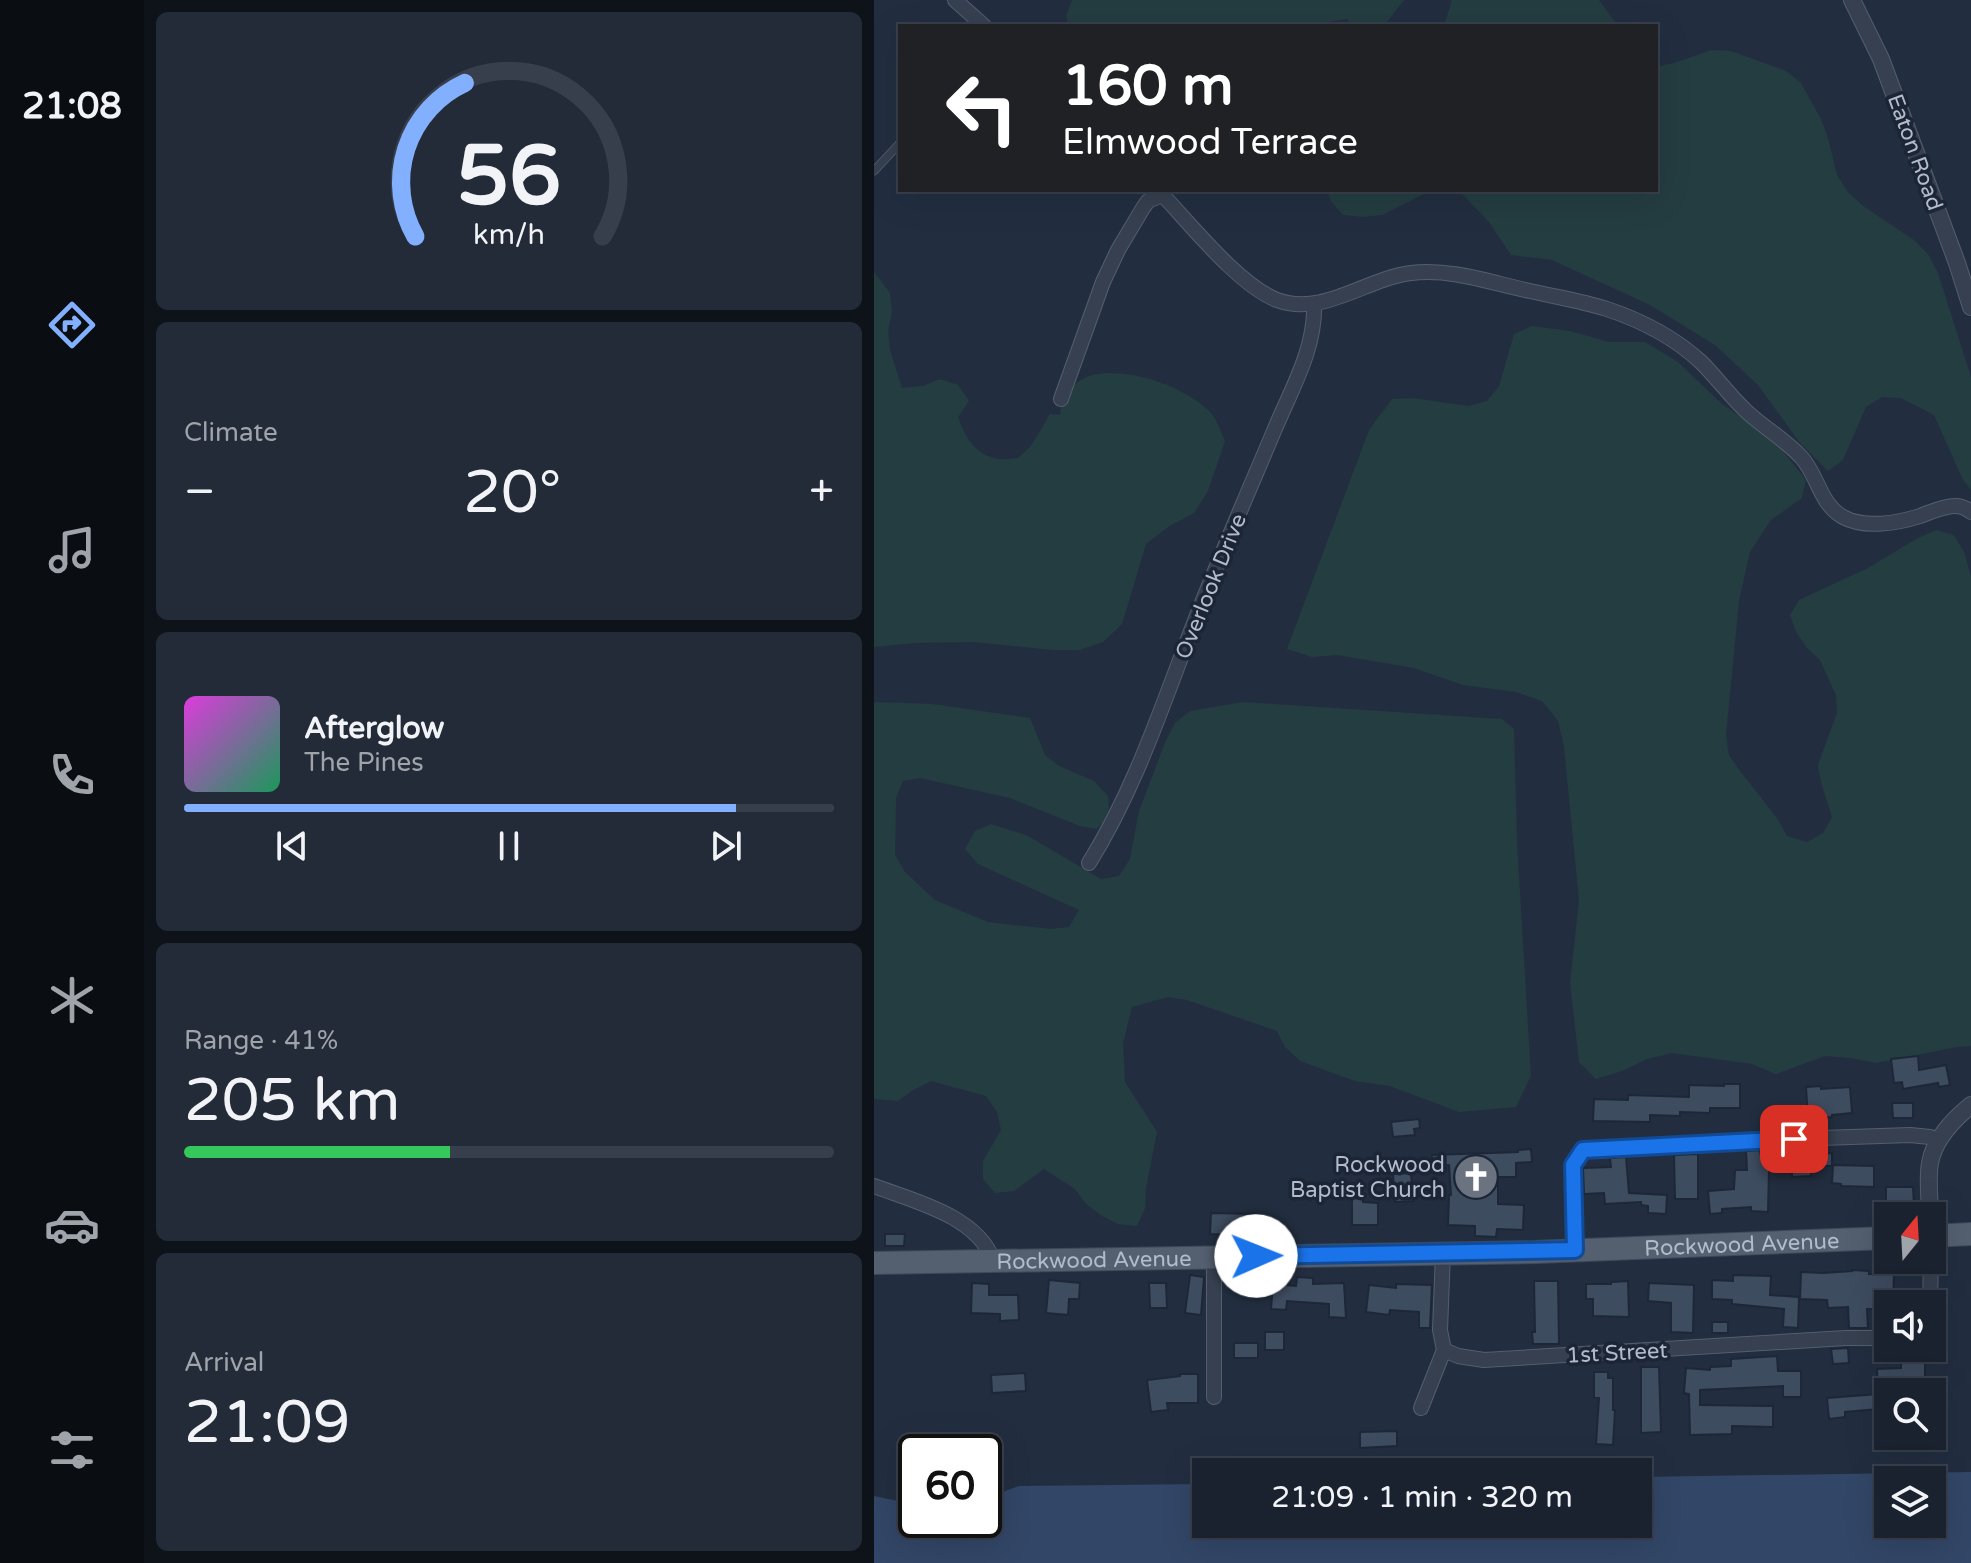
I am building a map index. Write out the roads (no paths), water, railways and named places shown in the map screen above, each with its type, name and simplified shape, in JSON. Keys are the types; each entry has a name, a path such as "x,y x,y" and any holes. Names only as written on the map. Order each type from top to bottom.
{"main road":[{"path":"1946,1235 1971,1234"},
{"name":"Rockwood Avenue","path":"874,1263 1575,1250 1874,1239"}],"street":[{"path":"955,0 982,24"},
{"name":"Eaton Road","path":"1852,0 1881,59 1971,307"},
{"path":"1061,399 1113,261 1143,208 1160,192 1202,238 1251,284 1278,300 1314,304 1393,276 1427,272 1468,277 1604,308 1646,325 1703,364 1745,410 1804,460 1826,500 1843,516 1854,521 1884,523 1951,506 1971,512"},
{"name":"Overlook Drive","path":"1089,863 1139,765 1202,602 1304,359 1312,333 1314,304"},
{"path":"1930,1202 1929,1164 1938,1141 1971,1105"},
{"path":"1575,1250 1573,1165 1583,1150 1910,1135 1938,1141"},
{"path":"874,1186 948,1214 981,1240 993,1260"},
{"path":"1421,1408 1444,1350 1440,1330 1443,1253"},
{"path":"1214,1257 1214,1397"},
{"name":"1st Street","path":"1444,1350 1458,1356 1484,1360 1874,1338"}],"lane":[{"path":"874,171 898,145"}],"water":[{"path":"1946,1472 1971,1472 1971,1563 874,1563 874,1496 898,1501 898,1538 1002,1538 1002,1492 1019,1486 1192,1484 1192,1538 1652,1538 1652,1477 1874,1473 1874,1538 1946,1538"}],"place":[{"name":"Rockwood Baptist Church","path":"1476,1177"}]}
